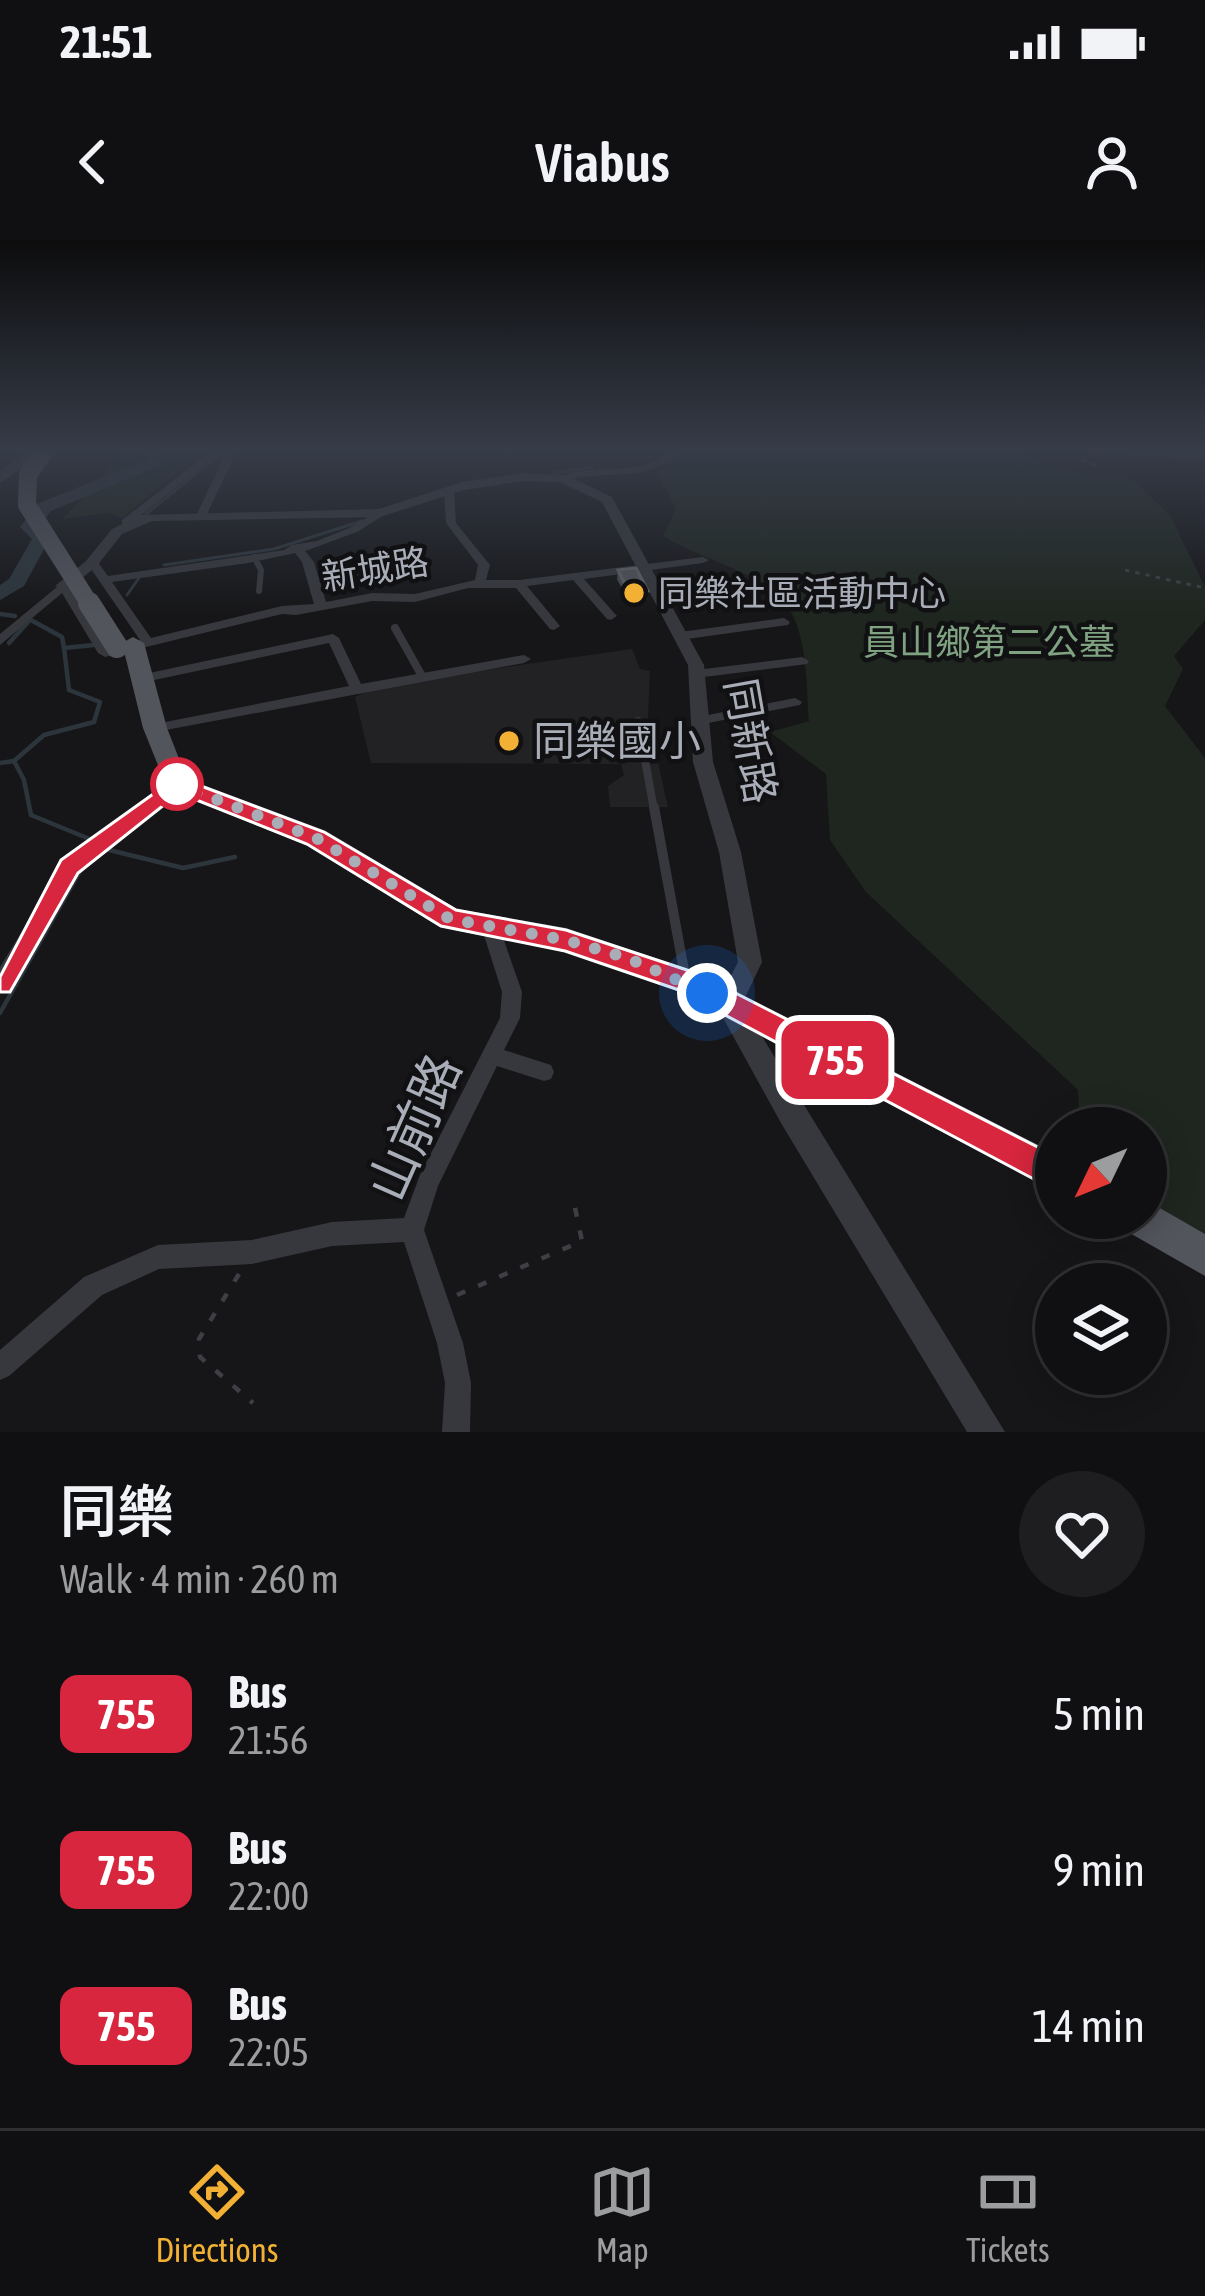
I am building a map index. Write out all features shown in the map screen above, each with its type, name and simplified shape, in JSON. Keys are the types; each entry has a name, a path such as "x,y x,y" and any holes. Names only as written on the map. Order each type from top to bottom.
{"main road":[{"path":"27,505 131,655 177,784 316,838 450,919 566,940 686,981 1035,1163"},
{"path":"1167,1233 1205,1256"}],"street":[{"path":"0,640 93,563 108,537 148,505"},
{"path":"200,516 206,505"},
{"path":"105,580 296,548 406,505"},
{"path":"450,505 451,523 484,565 480,583"},
{"name":"同新路","path":"609,505 696,674 703,762 730,852 749,962 729,1005"},
{"path":"126,522 380,513"},
{"path":"296,548 316,582 321,607"},
{"name":"新城路","path":"131,655 264,614 372,597 415,598 480,583 519,584 703,560"},
{"path":"93,563 147,640 131,655"},
{"path":"576,578 611,616"},
{"path":"519,584 554,626"},
{"path":"63,586 105,652 131,655 333,638 357,690"},
{"path":"661,601 755,590"},
{"path":"296,611 314,641"},
{"path":"680,636 784,622"},
{"path":"154,728 524,659"},
{"path":"696,674 802,661"},
{"path":"698,721 795,702"},
{"path":"0,984 70,867 177,784"},
{"name":"山前路","path":"456,1432 458,1383 438,1303 412,1230 428,1183 511,1018 512,992 491,929"},
{"path":"729,1005 764,1070 910,1298 987,1432"},
{"path":"494,1056 544,1072"},
{"path":"0,1367 93,1286 158,1257 252,1252 332,1234 412,1230"}],"lane":[{"path":"254,556 261,570 260,591"},
{"path":"316,582 353,574"},
{"path":"395,628 422,676"},
{"path":"638,721 686,981"}],"path":[{"path":"1125,569 1205,588"},
{"path":"438,1303 581,1241 574,1203"},
{"path":"252,1252 199,1339 200,1357 254,1403"}],"shaded area":[{"name":"同樂國小","path":"632,649 640,669 650,671 648,718 668,807 610,807 608,786 624,775 621,764 371,763 355,697 381,685"}],"green space":[{"path":"76,505 138,505 122,518 108,513 63,519"},
{"name":"員山鄉第二公墓","path":"674,505 1159,505 1170,515 1205,587 1205,620 1174,656 1183,669 1165,706 1205,758 1205,1236 1167,1212 1167,1107 1079,1107 1078,1090 866,892 830,840 826,774 770,732 809,721 806,669 793,616 784,601 760,582 663,536"}],"building":[{"path":"636,568 648,591 629,593 618,570"}],"waterway":[{"path":"0,594 17,582 41,538 29,527 51,505"},
{"path":"146,514 158,505"},
{"path":"164,565 274,549 362,521"},
{"path":"127,595 141,575"},
{"path":"0,614 15,616"},
{"path":"29,619 62,637 64,648"},
{"path":"9,643 29,621"},
{"path":"64,648 94,645"},
{"path":"14,761 44,735 94,722 100,702 69,690 64,648"},
{"path":"0,763 14,761"},
{"path":"14,761 24,780 31,815 92,840"},
{"path":"0,1013 80,871 105,849 183,868 235,857"}],"bus line":[{"name":"755","path":"0,984 70,867 177,784 316,838 450,919 566,940 686,981 1035,1163"}],"place":[{"name":"同樂社區活動中心","path":"634,593"},
{"name":"同樂國小","path":"509,741"}],"route":[{"path":"177,784 316,838 450,919 566,940 627,958 707,993"}]}
